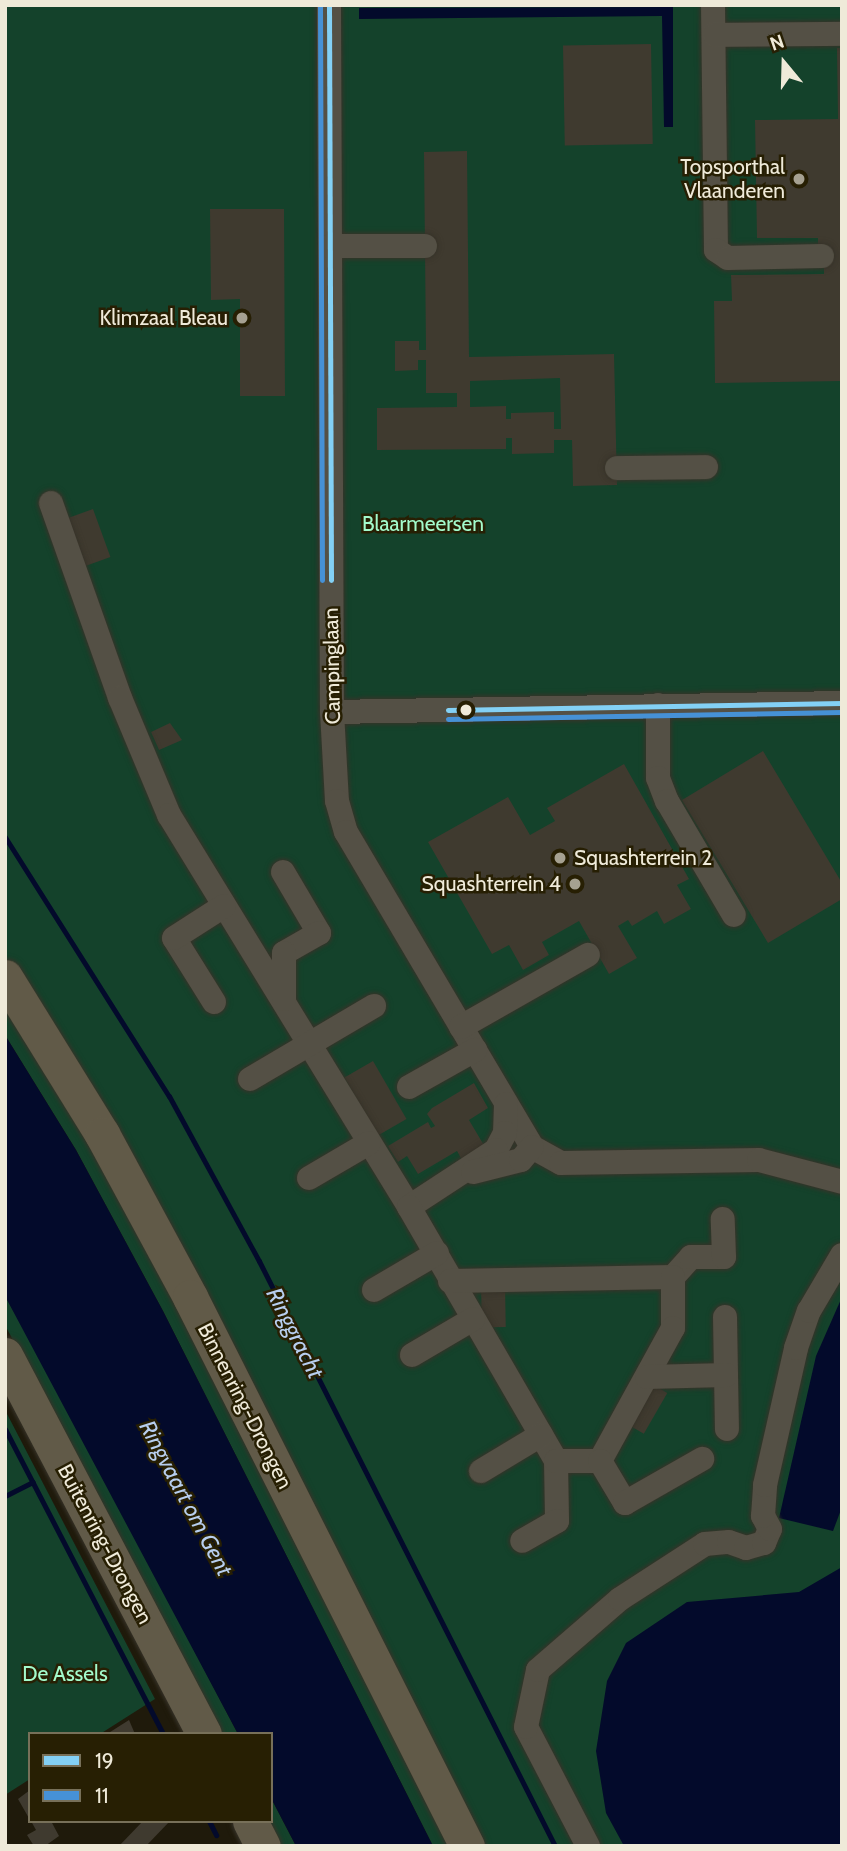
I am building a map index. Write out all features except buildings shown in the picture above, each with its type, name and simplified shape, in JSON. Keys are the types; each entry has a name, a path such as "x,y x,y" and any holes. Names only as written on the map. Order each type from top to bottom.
{"highway":[{"name":"Binnenring-Drongen","path":"5,977 102,1135 184,1285 467,1846"},
{"name":"Buitenring-Drongen","path":"5,1355 203,1732"},
{"path":"251,1823 262,1846"}],"street":[{"name":"Campinglaan","path":"329,5 332,712 337,802 346,832 533,1147"},
{"path":"713,5 716,250 728,258 822,256"},
{"path":"715,35 842,34"},
{"path":"330,246 425,246"},
{"path":"617,468 706,467"},
{"path":"51,503 157,791 224,906 285,1000 437,1253 450,1281 556,1461 557,1521 522,1541"},
{"path":"332,712 842,703"},
{"path":"658,705 658,776 667,801 734,915"},
{"path":"283,872 319,933 284,953 285,1000"},
{"path":"214,1002 174,938 224,906"},
{"path":"461,1027 589,955"},
{"path":"250,1079 374,1006"},
{"path":"410,1087 475,1050"},
{"path":"409,1207 466,1173 496,1150 505,1133 506,1104"},
{"path":"309,1178 369,1143"},
{"path":"466,1173 521,1160 533,1147 561,1163 759,1160 841,1184"},
{"path":"600,1461 674,1328 673,1277 691,1257 724,1257 723,1219"},
{"path":"374,1290 437,1253"},
{"path":"588,1846 526,1727 538,1670 620,1598 705,1544 729,1542 746,1548 764,1543 771,1529 763,1516 765,1485 796,1348 809,1311 842,1255"},
{"path":"450,1281 673,1277"},
{"path":"725,1317 727,1429"},
{"path":"412,1354 473,1319"},
{"path":"647,1377 726,1376"},
{"path":"481,1471 541,1435"},
{"path":"600,1461 625,1503 702,1459"},
{"path":"556,1461 600,1461"}],"green space":[{"name":"Blaarmeersen","path":"5,5 842,5 842,1846 433,1846 163,1311 76,1150 5,1035"},
{"path":"5,1296 49,1373 237,1732 217,1732 5,1325"},
{"name":"De Assels","path":"5,1410 155,1699 103,1732 28,1732 28,1780 5,1795"},
{"path":"273,1802 296,1846 276,1846 264,1823 273,1823"}],"water":[{"path":"673,7 673,127 664,127 662,16 359,19 359,8"},
{"name":"Ringvaart om Gent","path":"5,1035 76,1150 163,1311 433,1846 296,1846 273,1802 273,1732 237,1732 5,1296"},
{"path":"842,1297 842,1507 833,1531 779,1518 816,1356"},
{"path":"842,1567 842,1846 624,1846 606,1813 596,1751 607,1681 626,1643 687,1602 799,1592"}],"waterway":[{"name":"Ringgracht","path":"5,837 169,1096 259,1261 555,1846"},
{"path":"5,1429 162,1732"},
{"path":"5,1496 33,1482"},
{"path":"210,1823 216,1835"}],"transit line":[{"name":"11","path":"320,5 322,580"},
{"name":"19","path":"329,5 331,580"},
{"name":"19","path":"448,710 842,703"},
{"name":"11","path":"448,719 842,712"}],"place":[{"name":"Topsporthal Vlaanderen","path":"799,179"},
{"name":"Klimzaal Bleau","path":"242,318"},
{"name":"Squashterrein 2","path":"560,858"},
{"name":"Squashterrein 4","path":"575,884"}]}
